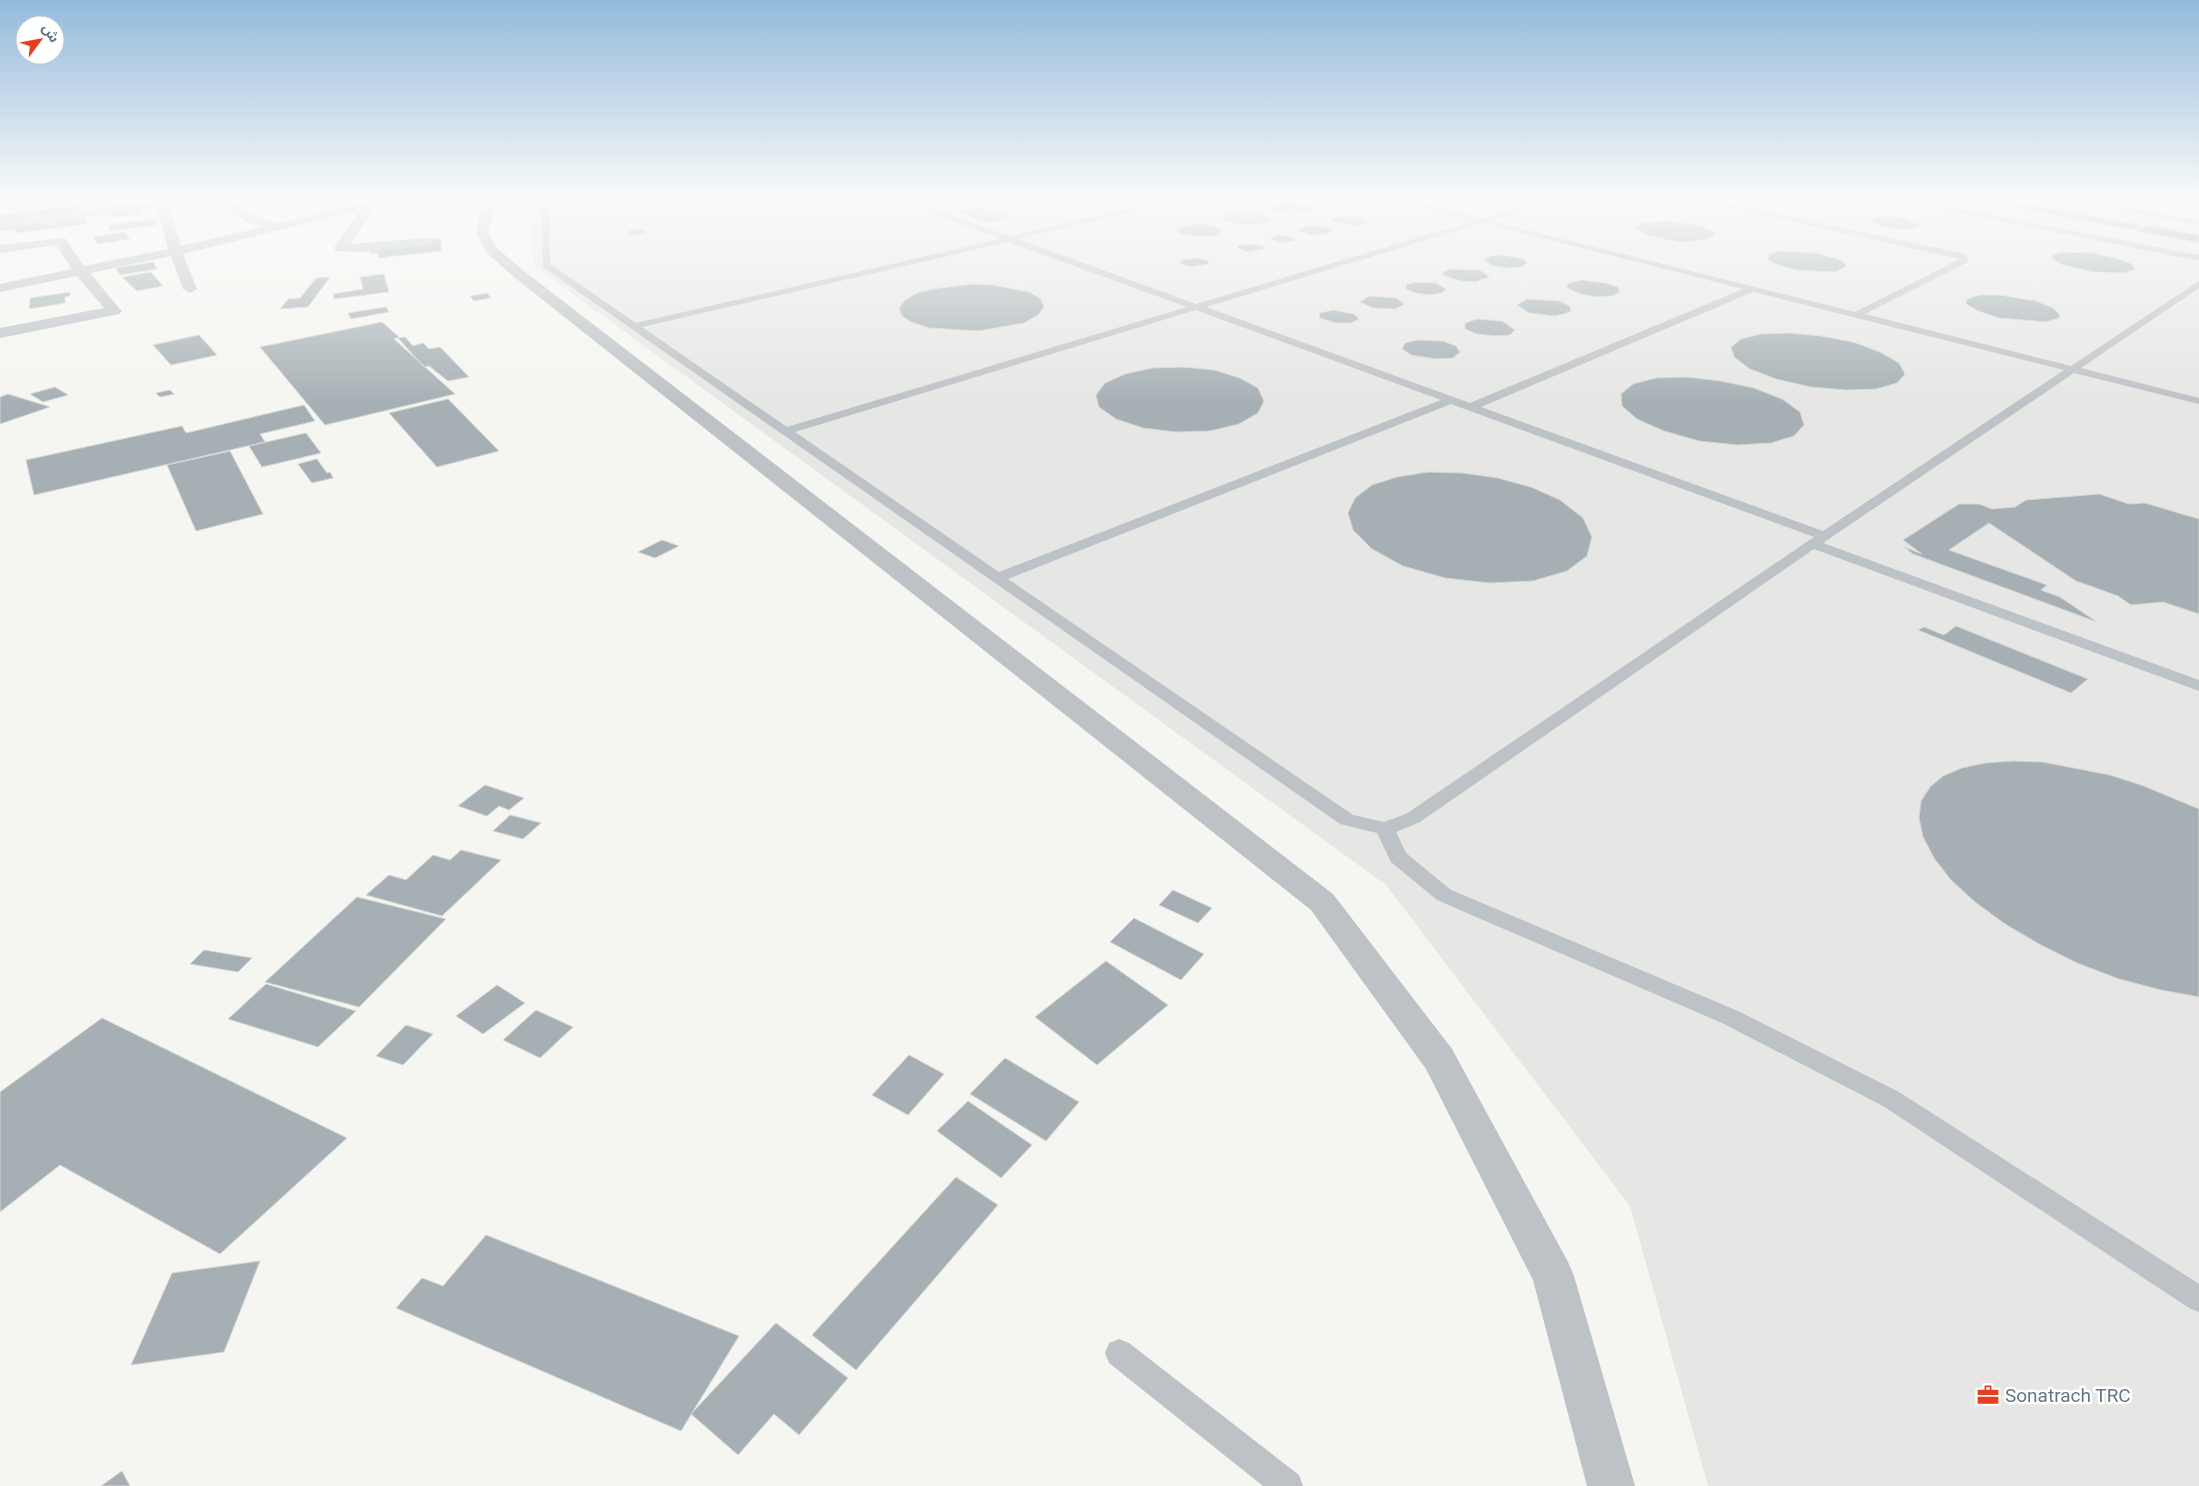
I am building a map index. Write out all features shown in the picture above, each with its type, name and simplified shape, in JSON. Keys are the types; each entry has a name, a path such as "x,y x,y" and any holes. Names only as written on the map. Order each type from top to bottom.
{"street":[{"path":"0,332 114,311 76,265"},
{"path":"0,288 113,265"},
{"path":"181,265 190,289"},
{"path":"509,265 1322,902 1439,1059 1553,1276 1611,1486"}],"lane":[{"path":"546,265 1347,820 1385,829 1413,818 1818,540 2199,284"},
{"path":"634,326 896,265"},
{"path":"1082,265 1471,407 2199,686"},
{"path":"785,431 1335,265"},
{"path":"1658,265 2199,401"},
{"path":"1856,315 1954,265"},
{"path":"1471,407 1752,289"},
{"path":"997,578 1450,400"},
{"path":"1385,829 1398,857 1444,895 1730,1017 1891,1099 2199,1299"},
{"path":"1119,1353 1288,1486"}],"shaded area":[{"path":"2199,265 2199,1486 1708,1486 1630,1206 1386,885 534,266"}],"building":[{"path":"132,265 155,265 157,269 120,275 116,268"},
{"path":"1492,265 1523,265 1508,268"},
{"path":"1779,265 1847,266 1835,272 1796,270"},
{"path":"2064,265 2132,265 2136,269 2124,273 2093,272"},
{"path":"1449,269 1480,270 1490,277 1476,282 1460,281 1443,275 1442,273"},
{"path":"151,272 163,286 137,291 122,277"},
{"path":"384,274 389,292 334,299 333,294 363,289 360,277"},
{"path":"330,277 308,307 280,309 288,299 300,298 316,278"},
{"path":"1582,280 1606,283 1618,287 1620,292 1612,296 1596,297 1580,294 1566,287 1569,283"},
{"path":"1415,282 1436,283 1446,289 1442,293 1429,295 1415,293 1406,289 1406,285"},
{"path":"973,284 994,285 1029,292 1041,299 1044,307 1038,315 1024,323 979,331 929,328 911,322 902,316 899,308 904,301 915,294 932,289"},
{"path":"70,292 70,296 65,297 65,303 29,309 30,298"},
{"path":"487,293 491,298 474,301 470,296"},
{"path":"1980,295 2000,295 2036,301 2053,308 2060,315 2059,318 2046,322 1999,318 1978,311 1966,304 1967,299"},
{"path":"1369,296 1397,298 1403,305 1395,309 1373,308 1360,302"},
{"path":"1527,299 1559,301 1570,306 1571,312 1555,316 1529,313 1517,305"},
{"path":"386,307 389,312 351,319 348,313"},
{"path":"1333,310 1354,314 1359,319 1351,323 1336,323 1319,318 1320,313"},
{"path":"1477,319 1502,321 1515,330 1510,335 1494,336 1477,334 1465,329 1465,323"},
{"path":"382,322 399,337 394,339 455,394 325,425 260,347"},
{"path":"1789,333 1853,342 1880,352 1899,363 1905,374 1897,383 1876,389 1846,390 1811,387 1776,379 1750,369 1734,357 1731,347 1741,339 1761,334"},
{"path":"199,335 217,355 171,365 153,345"},
{"path":"405,337 413,346 423,343 429,349 440,347 469,377 448,381 429,366 424,367 398,338"},
{"path":"1417,340 1443,341 1456,346 1460,352 1453,358 1436,359 1411,355 1402,349 1405,343"},
{"path":"1183,367 1214,370 1240,378 1258,388 1264,401 1258,413 1239,424 1210,431 1176,432 1143,428 1116,419 1099,407 1096,395 1105,383 1125,374 1152,368"},
{"path":"1687,377 1721,381 1754,388 1782,399 1800,412 1804,425 1794,436 1771,443 1737,445 1699,441 1664,431 1637,419 1622,406 1621,394 1633,384 1656,378"},
{"path":"55,387 68,395 43,402 30,394"},
{"path":"170,390 174,394 160,397 156,393"},
{"path":"8,394 50,407 0,424 0,397"},
{"path":"448,399 499,451 437,467 389,413"},
{"path":"304,405 315,421 260,434 265,442 34,495 26,460 182,426 186,433"},
{"path":"306,433 321,453 262,467 249,446"},
{"path":"230,451 263,514 196,531 167,465"},
{"path":"317,459 327,473 330,472 333,478 312,483 298,464"},
{"path":"1428,472 1463,473 1498,478 1531,487 1560,500 1583,518 1592,537 1587,556 1567,571 1533,581 1490,583 1445,578 1403,566 1372,549 1353,530 1348,513 1355,498 1372,485 1397,477"},
{"path":"2099,494 2129,504 2145,503 2199,519 2199,614 2163,602 2131,605 2118,596 2076,581 1989,523 1949,550 2047,585 2041,590 2060,597 2097,622 1913,554 1904,547 1922,554 1903,540 1959,504 1979,504 1992,509 2015,507 2026,500"},
{"path":"662,540 679,546 655,558 638,552"},
{"path":"1956,626 2088,679 2071,693 1918,630 1924,627 1944,635"},
{"path":"2013,761 2043,762 2110,775 2144,786 2199,809 2199,997 2161,990 2119,979 2077,963 2005,924 1975,902 1951,880 1934,858 1923,837 1919,818 1921,801 1930,787 1943,776 1962,768 1985,763"},
{"path":"485,785 524,798 509,810 499,806 487,816 458,806"},
{"path":"510,815 541,823 523,839 493,831"},
{"path":"461,850 501,860 442,916 366,895 389,875 406,880 433,855 450,860"},
{"path":"1173,890 1212,908 1198,923 1159,905"},
{"path":"357,897 446,919 359,1007 265,982"},
{"path":"1134,918 1204,954 1181,980 1110,942"},
{"path":"204,950 252,958 238,972 190,964"},
{"path":"1106,961 1168,1005 1097,1065 1035,1017"},
{"path":"266,984 356,1011 318,1047 228,1019"},
{"path":"497,985 525,1003 483,1034 456,1016"},
{"path":"536,1010 573,1027 540,1058 503,1040"},
{"path":"102,1018 347,1138 220,1254 60,1165 0,1212 0,1092"},
{"path":"406,1025 433,1034 403,1065 376,1056"},
{"path":"909,1055 944,1074 908,1115 872,1095"},
{"path":"1005,1058 1079,1102 1046,1141 970,1094"},
{"path":"968,1101 1032,1145 1001,1178 937,1131"},
{"path":"956,1177 998,1205 856,1370 812,1335"},
{"path":"486,1235 739,1336 681,1431 396,1308 422,1278 443,1286"},
{"path":"260,1261 224,1352 131,1365 172,1273"},
{"path":"776,1323 848,1378 799,1435 774,1414 738,1455 691,1414"},
{"path":"122,1471 130,1486 101,1486"}],"place":[{"name":"Sonatrach TRC","path":"1988,1395"}]}
